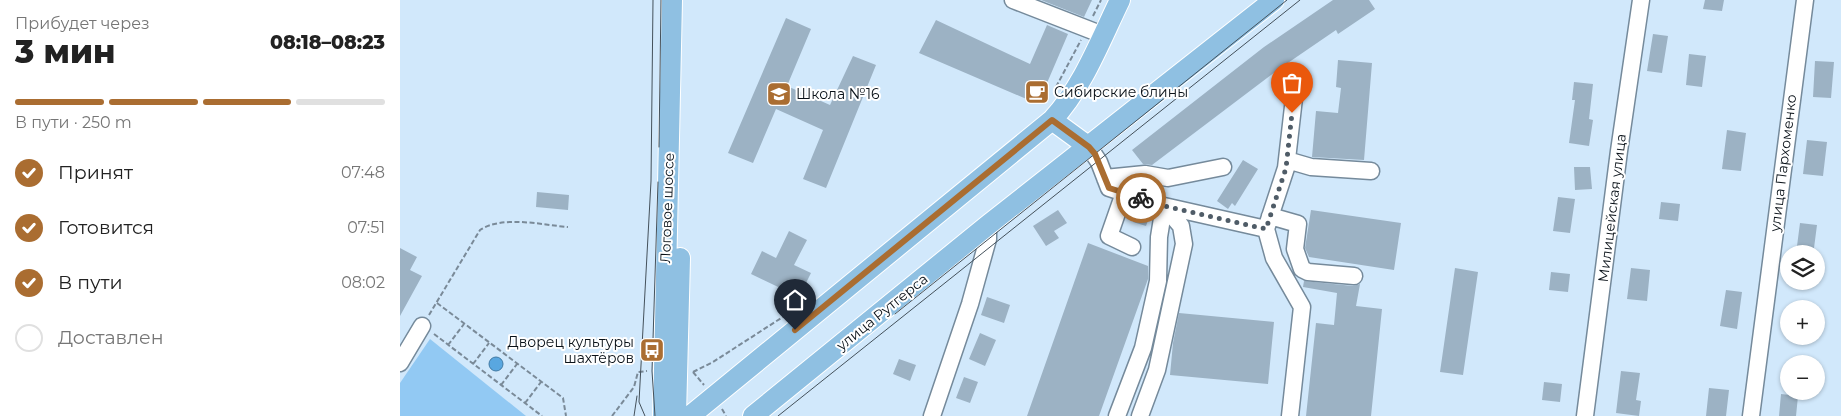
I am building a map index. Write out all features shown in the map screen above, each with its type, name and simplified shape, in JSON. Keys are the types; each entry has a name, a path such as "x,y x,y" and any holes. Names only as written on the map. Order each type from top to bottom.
{"main road":[{"name":"Логовое шоссе","path":"663,416 672,0"},
{"name":"Логовое шоссе","path":"676,416 686,0"},
{"path":"690,416 1052,120 1067,105 1095,32 1120,0"},
{"name":"улица Рутгерса","path":"753,416 988,225 1274,0"},
{"path":"1052,120 1089,147"}],"lane":[{"path":"1013,0 1095,32"},
{"name":"Милицейская улица","path":"1586,416 1619,151 1641,0"},
{"name":"улица Пархоменко","path":"1751,416 1805,0"},
{"path":"1290,416 1302,307 1274,258 1268,223 1287,160 1294,98"},
{"path":"1089,147 1095,154 1109,188 1164,206 1268,223 1298,224 1295,249 1302,268 1308,272 1354,276"},
{"path":"1287,160 1311,167 1371,172"},
{"path":"1105,178 1145,174 1168,178 1222,167"},
{"path":"1124,193 1109,236 1132,247"},
{"path":"1140,416 1157,370 1184,244 1181,226 1164,206"},
{"path":"1117,416 1144,348 1158,282 1159,237 1164,206"},
{"path":"932,416 970,304 988,239 988,225"},
{"path":"402,356 422,326"}],"path":[{"path":"1055,89 1095,32 1101,0"},
{"path":"566,416 563,398 437,303 480,230 496,224 568,227"},
{"path":"689,372 693,372 712,362 791,312"},
{"path":"448,345 464,324"},
{"path":"422,326 542,416"},
{"path":"473,364 489,343"},
{"path":"501,385 517,364"},
{"path":"612,416 634,387 638,372 652,371"},
{"path":"693,372 709,391"},
{"path":"525,403 542,382"}],"shaded area":[{"path":"430,339 526,416 400,416 400,383"},
{"path":"493,357 499,357 503,364 499,371 493,371 489,367 489,361"}],"building":[{"path":"1041,0 1092,0 1084,17"},
{"path":"1333,0 1369,0 1375,9 1338,34 1336,30 1279,69 1152,165 1143,164 1132,150 1264,47"},
{"path":"1705,0 1724,0 1722,11 1703,9"},
{"name":"Школа №16","path":"786,18 811,29 787,86 830,105 853,56 876,65 826,188 803,179 823,130 776,109 753,163 728,153"},
{"path":"936,20 1030,64 1047,25 1068,34 1038,104 919,53"},
{"path":"1653,34 1668,36 1662,73 1647,71"},
{"path":"1689,54 1706,56 1702,87 1686,85"},
{"path":"1338,60 1372,63 1364,160 1312,157 1316,111 1338,113 1341,88 1336,87"},
{"path":"1815,61 1834,62 1831,98 1813,97"},
{"path":"1574,82 1593,84 1589,119 1593,120 1589,146 1569,143 1575,100 1572,100"},
{"path":"1727,130 1746,133 1741,171 1722,169"},
{"path":"1807,140 1827,142 1823,176 1803,174"},
{"path":"1243,160 1258,169 1235,206 1232,203 1228,209 1217,201"},
{"path":"1574,167 1590,167 1592,189 1575,190"},
{"path":"537,192 569,195 568,210 536,207"},
{"path":"1558,197 1575,199 1570,233 1553,231"},
{"path":"1661,202 1680,204 1678,221 1659,219"},
{"path":"1138,208 1151,212 1146,226 1133,222"},
{"path":"1058,210 1067,223 1054,231 1059,238 1046,246 1033,226"},
{"path":"1311,210 1401,223 1394,270 1309,257 1305,248"},
{"path":"1800,223 1817,225 1814,245 1797,245"},
{"path":"789,231 807,240 794,265 811,273 799,297 751,274 762,251 776,258"},
{"path":"1088,243 1148,266 1148,279 1099,416 1027,416"},
{"path":"400,248 417,257 410,270 422,276 400,316"},
{"path":"1455,268 1478,272 1463,375 1440,372"},
{"path":"1631,268 1650,270 1647,301 1627,299"},
{"path":"1551,272 1570,274 1568,292 1549,290"},
{"path":"1304,281 1353,286 1360,284 1356,306 1382,309 1371,416 1306,416 1316,323 1334,325 1337,293 1303,287"},
{"path":"1726,290 1742,292 1737,329 1720,326"},
{"path":"987,297 1010,305 1004,323 981,315"},
{"path":"1179,313 1274,322 1268,384 1170,375 1173,343"},
{"path":"980,333 996,340 985,366 969,359"},
{"path":"899,359 916,365 910,381 893,374"},
{"path":"1621,371 1640,373 1636,400 1641,401 1639,416 1616,413"},
{"path":"964,377 978,382 970,403 956,398"},
{"path":"1544,382 1562,384 1560,402 1542,400"},
{"path":"1709,388 1729,390 1726,416 1706,416"},
{"path":"1780,400 1798,400 1796,416 1779,416"}],"tram line":[{"path":"645,416 639,402 651,181 653,0"},
{"path":"659,147 661,0"},
{"path":"895,314 1287,0"},
{"path":"778,416 1300,0"},
{"path":"655,416 652,371 658,182"},
{"path":"634,416 637,396"}],"way so far":[{"path":"1141,198 1164,206 1266,229 1286,168 1292,113"}],"place":[{"name":"Сибирские блины","path":"1037,92"},
{"name":"Школа №16","path":"779,94"},
{"name":"Дворец культуры шахтёров","path":"652,350"}],"route":[{"path":"795,330 1052,120 1089,147 1095,154 1109,188 1141,198"}]}
